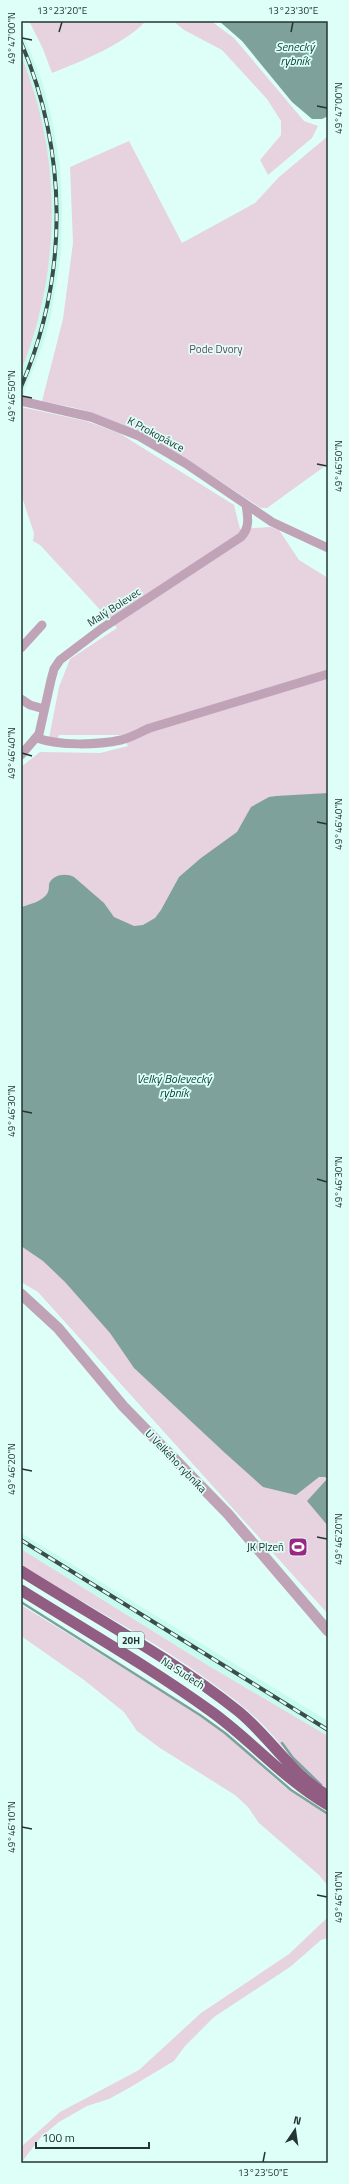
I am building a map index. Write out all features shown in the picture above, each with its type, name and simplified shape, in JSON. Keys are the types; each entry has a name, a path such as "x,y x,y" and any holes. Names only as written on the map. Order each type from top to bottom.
{"main road":[{"name":"Na Sudech","path":"21,1572 183,1672 217,1696 259,1731 306,1780 328,1796"},
{"name":"Na Sudech","path":"21,1590 145,1666 212,1712 302,1788 328,1805"}],"street":[{"name":"K Prokopávce","path":"21,401 91,416 139,436 185,463 246,505"},
{"path":"246,505 272,522 328,548"},
{"name":"Malý Bolevec","path":"21,755 37,738 54,669 60,660 101,629 245,534 248,522 246,505"},
{"path":"21,648 42,625"},
{"path":"37,738 52,743 104,742 122,740 150,728 328,674"},
{"path":"21,699 30,705 44,709"},
{"name":"U Velkého rybníka","path":"21,1294 58,1328 123,1406 228,1514 328,1631"}],"shaded area":[{"path":"21,29 42,81 52,119 60,166 62,205 61,254 51,315 43,344 21,401 21,371 40,313 50,253 51,206 45,141 32,85 21,56"},
{"path":"21,1533 328,1721 328,1736 209,1666 21,1549"}],"green space":[{"path":"29,21 146,21 126,38 102,52 52,73 43,49"},
{"path":"173,21 211,21 234,38 304,121 318,126 312,138 268,175 260,160 281,135 281,121 267,99 222,50 184,30"},
{"path":"21,56 35,94 44,133 50,173 52,214 50,254 44,294 34,333 21,371"},
{"name":"Pode Dvory","path":"328,136 328,464 267,508 261,508 180,455 137,432 86,411 42,401 63,319 73,243 70,167 129,141 182,243 255,203 279,177"},
{"path":"21,407 86,421 119,433 234,505 240,529 271,527 279,530 299,560 328,578 328,922 200,899 21,990 21,767 40,752 100,753 128,746 122,735 59,735 57,740 49,738 59,687 70,659 117,628 40,545 33,541 34,533 21,494"},
{"path":"21,1189 225,1452 328,1447 328,1614 38,1292 21,1282"},
{"path":"21,1549 209,1666 328,1736 328,1792 306,1773 262,1724 232,1698 169,1653 21,1565"},
{"path":"21,1605 193,1711 225,1734 286,1788 328,1813 328,1886 319,1875 259,1823 248,1807 235,1795 160,1748 137,1731 124,1712 84,1680 21,1636"},
{"path":"328,1917 328,1938 321,1940 290,1967 214,2017 185,2046 174,2061 109,2099 87,2106 59,2122 41,2137 21,2163 21,2147 60,2112 139,2070 201,2013 289,1954"}],"water":[{"name":"Senecký rybník","path":"219,21 328,21 328,116 322,119 312,119 292,102 242,41"},
{"name":"Velký Bolevecký rybník","path":"328,793 328,1526 307,1501 327,1479 325,1477 319,1477 296,1495 263,1487 134,1368 110,1333 65,1282 43,1261 21,1246 21,907 42,899 47,894 49,884 53,878 60,875 67,875 74,877 104,903 114,917 134,926 143,925 155,918 161,910 179,877 201,858 237,832 251,807 269,797"}],"waterway":[{"path":"21,1602 200,1715 225,1733 291,1790 328,1814"},
{"path":"282,1743 293,1758 321,1785"}],"railway":[{"path":"21,42 36,84 48,127 54,171 57,214 54,258 48,302 37,345 21,387"},
{"path":"21,1540 328,1730"}],"place":[{"name":"JK Plzeň","path":"298,1547"}]}
